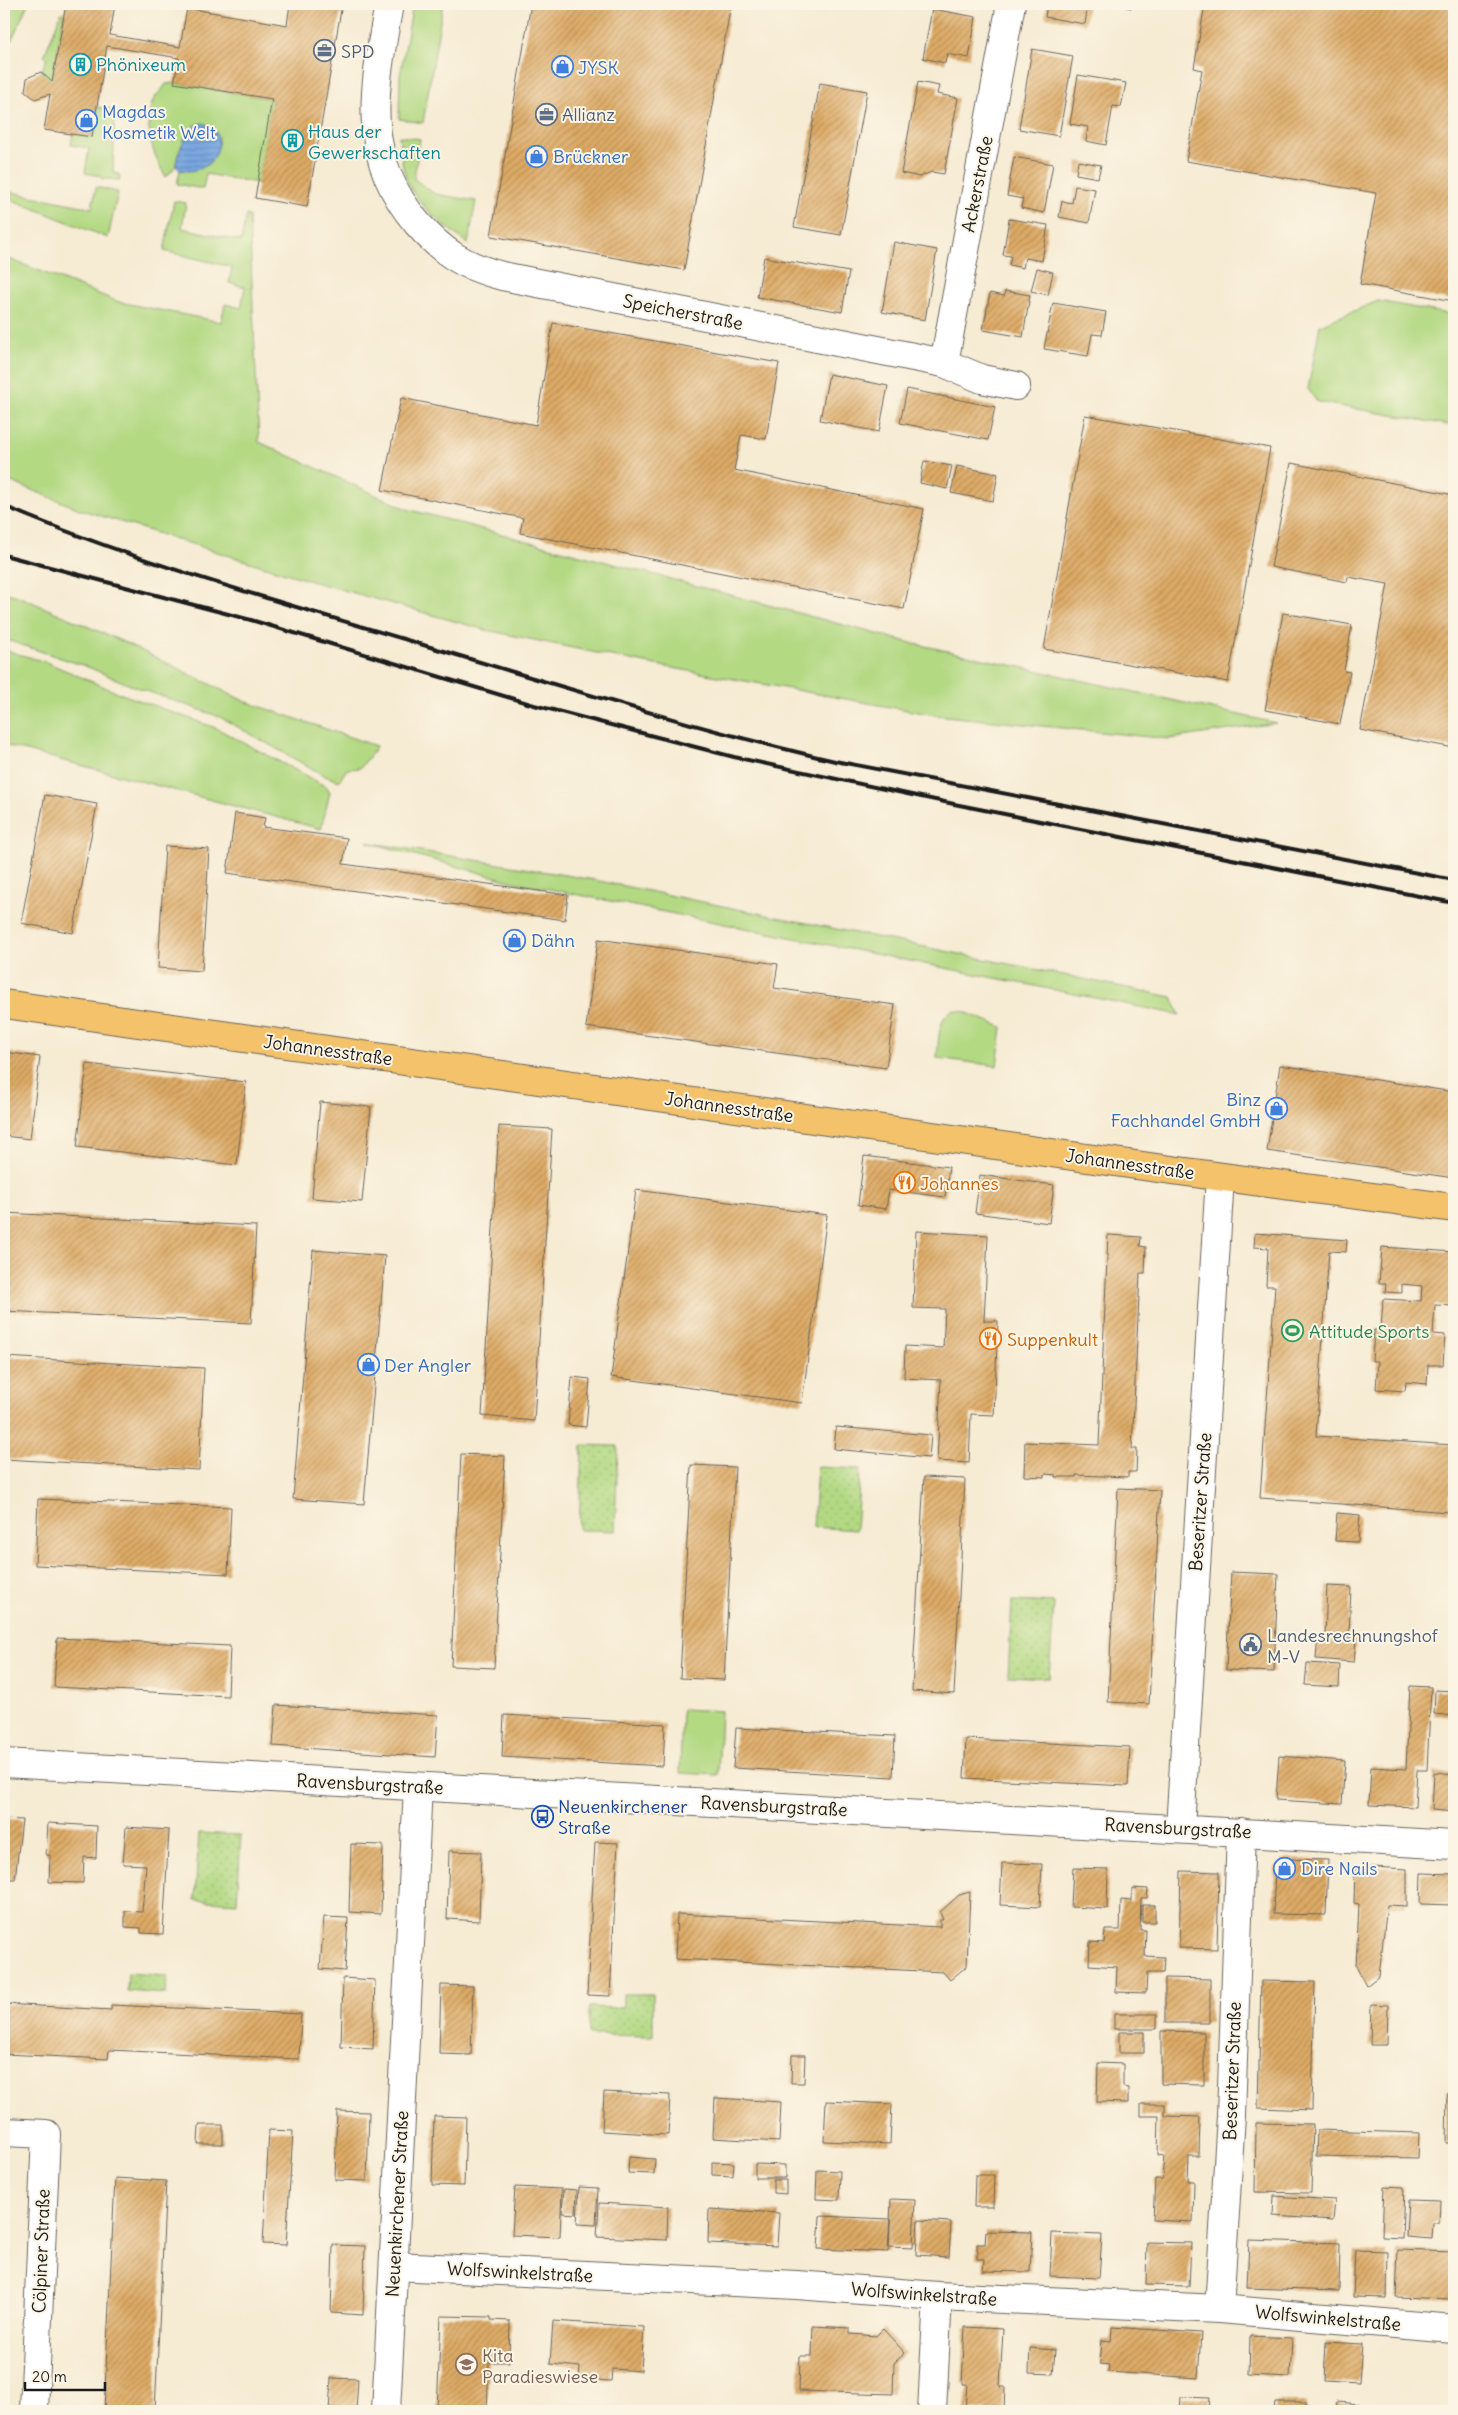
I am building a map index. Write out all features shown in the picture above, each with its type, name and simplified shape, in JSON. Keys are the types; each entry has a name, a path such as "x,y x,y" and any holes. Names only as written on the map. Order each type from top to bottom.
{"main road":[{"name":"Johannesstraße","path":"4,1004 1220,1177 1454,1208"}],"street":[{"name":"Speicherstraße","path":"389,4 376,79 378,152 387,179 400,203 430,238 449,254 482,270 944,363 982,379 1016,386"},
{"name":"Ackerstraße","path":"944,363 1011,4"},
{"name":"Beseritzer Straße","path":"1180,1828 1220,1177"},
{"name":"Ravensburgstraße","path":"4,1763 1180,1828 1454,1845"},
{"name":"Neuenkirchener Straße","path":"386,2411 418,1786"},
{"name":"Beseritzer Straße","path":"1219,2309 1231,2116 1241,1832"},
{"name":"Cölpiner Straße","path":"4,2132 46,2134 34,2411"},
{"name":"Wolfswinkelstraße","path":"394,2266 797,2285 938,2296 1219,2309 1454,2329"},
{"path":"932,2411 938,2296"}],"green space":[{"path":"4,4 28,4 6,52 4,51"},
{"path":"413,4 443,4 423,123 399,119 400,76"},
{"path":"64,12 52,82 41,72 47,58 44,56 61,13"},
{"path":"174,83 272,99 258,183 206,174 203,189 177,184 180,170 188,171 202,167 212,158 215,152 218,137 209,125 203,124 193,126 188,133 182,145 176,166 166,177 157,161 151,142 149,121 154,98 166,84"},
{"path":"97,107 115,110 113,173 119,174 120,180 102,179 101,176 85,173 89,148 71,145 73,134 92,137"},
{"path":"399,136 420,139 414,179 435,194 476,201 468,244 445,226 416,197 408,183 404,170"},
{"path":"96,187 118,192 108,238 10,199 11,192 92,208"},
{"path":"174,201 186,203 182,228 241,241 246,215 249,216 259,442 407,509 911,643 1276,723 1169,739 935,715 650,664 486,630 311,581 82,510 4,479 4,257 119,302 221,322 225,304 241,308 245,287 229,283 232,267 164,251"},
{"path":"1378,301 1454,315 1454,426 1317,402 1308,389 1320,325"},
{"path":"4,592 18,596 128,644 244,701 376,746 374,751 360,768 347,769 339,781 325,776 220,717 130,685 88,667 4,639"},
{"path":"4,650 46,662 116,692 216,728 327,787 330,792 321,829 4,745"},
{"path":"367,842 589,879 1172,997 1180,1015 514,882"},
{"path":"953,1010 962,1011 1002,1027 997,1066 937,1058 941,1024 948,1013"},
{"path":"582,1445 618,1446 615,1531 579,1530"},
{"path":"817,1467 860,1469 856,1530 813,1527"},
{"path":"1012,1601 1054,1603 1049,1678 1008,1676"},
{"path":"682,1709 721,1711 718,1775 680,1773"},
{"path":"199,1833 241,1835 237,1903 195,1900"},
{"path":"128,1973 167,1976 166,1994 127,1991"},
{"path":"623,1994 653,1994 653,2036 589,2035 589,2007 623,2008"}],"water":[{"path":"202,123 211,127 217,134 219,143 217,152 204,167 193,171 180,170 176,166 178,154 184,141 192,130"}],"building":[{"name":"Haus der Gewerkschaften","path":"66,4 115,4 110,35 180,47 187,8 287,25 290,4 342,4 307,207 255,198 272,99 174,83 179,58 107,46 92,137 44,130 50,94 35,99 25,91 27,78 41,72 52,82"},
{"path":"531,4 731,4 684,270 491,236"},
{"path":"942,4 975,4 964,9"},
{"path":"1047,4 1088,4 1085,24 1045,17"},
{"path":"1113,4 1131,4 1131,8"},
{"path":"1205,4 1454,4 1454,301 1360,284 1376,193 1186,161 1202,70 1194,68"},
{"path":"932,9 976,17 969,58 947,54 945,63 923,58"},
{"path":"1032,49 1073,56 1059,136 1019,129"},
{"path":"1078,75 1126,83 1121,107 1113,106 1106,145 1086,141 1088,127 1070,124"},
{"path":"918,82 939,86 937,94 958,98 944,174 931,172 920,177 901,173"},
{"path":"820,83 867,91 841,235 794,227"},
{"path":"1014,157 1053,164 1044,213 1021,208 1023,199 1007,196"},
{"path":"1078,161 1101,165 1098,178 1076,174"},
{"path":"1075,186 1095,189 1089,223 1059,217 1062,201 1072,203"},
{"path":"1009,219 1048,225 1042,261 1025,258 1023,268 1009,265 1011,256 1003,255"},
{"path":"894,242 937,250 925,320 882,312"},
{"path":"764,257 849,272 842,312 757,297"},
{"path":"1037,268 1053,272 1048,295 1031,291"},
{"path":"1005,291 1030,295 1023,337 983,330 990,293 1004,296"},
{"path":"1053,303 1106,312 1102,335 1092,334 1088,356 1044,349"},
{"path":"553,323 779,363 766,439 741,435 734,470 924,509 904,609 520,533 523,518 382,490 401,398 536,425"},
{"path":"829,374 888,386 879,432 820,420"},
{"path":"907,389 995,407 988,440 900,423"},
{"path":"1085,415 1270,448 1228,682 1044,649"},
{"path":"924,461 952,466 947,489 920,483"},
{"path":"1291,463 1454,495 1454,748 1360,730 1388,584 1348,577 1347,582 1271,567"},
{"path":"957,466 998,474 993,501 951,493"},
{"path":"1283,613 1352,625 1344,671 1350,672 1340,724 1265,710"},
{"path":"45,795 97,804 73,933 21,923"},
{"path":"235,813 265,818 263,827 347,838 343,864 568,895 565,920 227,873"},
{"path":"165,846 209,849 202,971 158,968"},
{"path":"598,939 778,964 774,988 895,1005 886,1068 586,1027"},
{"path":"4,1052 40,1057 30,1139 4,1136"},
{"path":"87,1064 246,1082 237,1165 77,1147"},
{"path":"1280,1065 1454,1092 1454,1178 1267,1151"},
{"path":"320,1102 371,1107 362,1202 312,1198"},
{"path":"499,1126 552,1129 534,1421 482,1416"},
{"name":"Johannes","path":"864,1156 949,1167 945,1197 889,1190 886,1209 858,1205"},
{"path":"980,1175 1054,1185 1049,1223 975,1213"},
{"path":"636,1190 827,1215 802,1403 611,1377"},
{"path":"4,1213 256,1226 251,1323 4,1311"},
{"path":"916,1231 988,1235 984,1321 998,1321 994,1415 971,1414 969,1463 937,1461 941,1380 904,1378 905,1346 943,1348 945,1309 913,1308"},
{"path":"1255,1233 1347,1240 1346,1252 1329,1251 1316,1436 1453,1445 1449,1512 1260,1498 1275,1286 1266,1286 1268,1248 1254,1247"},
{"path":"1108,1235 1141,1237 1140,1246 1146,1247 1145,1273 1140,1273 1132,1449 1137,1449 1136,1472 1128,1472 1128,1477 1076,1475 1076,1477 1056,1477 1056,1475 1045,1474 1045,1477 1024,1476 1025,1442 1099,1445"},
{"path":"1382,1247 1454,1252 1454,1306 1435,1305 1433,1334 1445,1335 1443,1365 1428,1365 1427,1384 1406,1382 1405,1391 1376,1389 1378,1361 1372,1361 1374,1330 1381,1330 1383,1299 1421,1301 1422,1286 1402,1284 1402,1293 1385,1292 1386,1283 1379,1283"},
{"path":"313,1250 385,1256 364,1504 293,1499"},
{"path":"4,1357 204,1368 199,1470 4,1459"},
{"path":"572,1377 590,1379 586,1427 568,1425"},
{"path":"836,1427 931,1435 929,1458 834,1449"},
{"path":"461,1454 505,1456 494,1668 451,1666"},
{"path":"691,1465 735,1467 724,1680 680,1678"},
{"path":"924,1477 965,1479 954,1694 912,1691"},
{"path":"1118,1488 1160,1490 1149,1704 1108,1702"},
{"path":"38,1499 231,1507 228,1574 35,1565"},
{"path":"1337,1513 1360,1515 1358,1542 1335,1541"},
{"name":"Landesrechnungshof M-V","path":"1231,1572 1278,1574 1274,1672 1226,1670"},
{"path":"1327,1586 1351,1587 1349,1636 1325,1635"},
{"path":"1318,1636 1356,1639 1354,1662 1316,1659"},
{"path":"57,1638 230,1646 228,1696 54,1687"},
{"path":"1307,1663 1340,1665 1339,1687 1305,1685"},
{"path":"1410,1686 1431,1687 1427,1770 1417,1770 1415,1807 1369,1805 1371,1767 1406,1769"},
{"path":"1435,1690 1454,1691 1454,1716 1434,1714"},
{"path":"276,1705 438,1715 435,1757 273,1746"},
{"path":"504,1715 665,1724 663,1766 502,1757"},
{"path":"736,1728 895,1736 893,1777 733,1768"},
{"path":"966,1739 1130,1747 1128,1786 964,1778"},
{"path":"1279,1756 1345,1761 1342,1804 1276,1800"},
{"path":"1434,1772 1454,1774 1454,1812 1432,1810"},
{"path":"4,1819 22,1820 15,1879 4,1879"},
{"path":"48,1823 97,1826 96,1858 84,1857 83,1883 49,1882 50,1855 46,1855"},
{"path":"126,1827 169,1830 163,1934 141,1933 141,1928 125,1927 125,1911 142,1912 146,1865 123,1864"},
{"path":"595,1842 618,1843 610,1996 587,1995"},
{"path":"351,1844 383,1845 381,1914 349,1912"},
{"path":"449,1851 481,1852 479,1921 447,1919"},
{"path":"1284,1859 1328,1860 1326,1915 1273,1914 1275,1868"},
{"path":"1002,1863 1042,1864 1040,1907 1000,1905"},
{"path":"1355,1866 1407,1869 1407,1906 1387,1905 1379,1976 1366,1986 1356,1966 1359,1904 1354,1903"},
{"path":"1073,1868 1108,1869 1107,1909 1071,1907"},
{"path":"1181,1871 1219,1872 1217,1949 1179,1948"},
{"path":"1421,1873 1454,1874 1454,1905 1420,1904"},
{"path":"1132,1888 1148,1889 1147,1898 1141,1898 1140,1930 1146,1930 1145,1956 1164,1957 1163,1973 1147,1973 1146,1993 1116,1992 1117,1967 1089,1965 1090,1942 1104,1943 1105,1930 1120,1930 1121,1900 1132,1901"},
{"path":"970,1892 967,1966 950,1980 943,1972 675,1959 677,1914 940,1927 940,1920 943,1920 940,1912 959,1895"},
{"path":"1142,1905 1155,1905 1155,1922 1142,1922"},
{"path":"324,1917 348,1918 345,1971 320,1969"},
{"path":"343,1978 375,1980 373,2049 341,2047"},
{"path":"1165,1978 1210,1979 1210,2023 1165,2023"},
{"path":"1261,1981 1315,1982 1312,2110 1258,2108"},
{"path":"441,1985 473,1986 471,2055 439,2054"},
{"path":"4,2004 111,2010 111,2005 301,2014 299,2059 109,2050 108,2059 4,2054"},
{"path":"1371,2004 1388,2005 1387,2045 1370,2045"},
{"path":"1114,2014 1157,2014 1157,2029 1114,2029"},
{"path":"1161,2031 1204,2032 1204,2085 1161,2084"},
{"path":"1119,2032 1144,2032 1144,2053 1119,2053"},
{"path":"792,2055 805,2055 804,2083 791,2083"},
{"path":"1098,2063 1123,2064 1123,2087 1128,2088 1128,2103 1097,2102"},
{"path":"604,2092 670,2095 668,2135 602,2131"},
{"path":"1447,2092 1454,2093 1454,2143 1446,2143"},
{"path":"715,2098 781,2102 779,2142 713,2138"},
{"path":"826,2101 892,2104 890,2144 824,2141"},
{"path":"1141,2104 1165,2104 1165,2116 1200,2117 1199,2156 1189,2156 1188,2181 1194,2181 1193,2222 1153,2220 1155,2179 1162,2179 1164,2156 1158,2155 1159,2116 1141,2116"},
{"path":"337,2111 369,2112 367,2181 335,2180"},
{"path":"434,2116 466,2117 464,2186 432,2185"},
{"path":"1256,2123 1313,2124 1311,2193 1255,2192"},
{"path":"199,2125 223,2125 223,2144 198,2144"},
{"path":"269,2130 293,2131 286,2245 263,2244"},
{"path":"1317,2130 1419,2133 1418,2158 1316,2156"},
{"path":"629,2157 655,2159 654,2174 628,2173"},
{"path":"712,2162 734,2163 733,2176 712,2175"},
{"path":"755,2164 785,2165 785,2178 755,2178"},
{"path":"817,2170 840,2171 839,2200 816,2199"},
{"path":"975,2175 994,2175 993,2207 974,2207"},
{"path":"115,2178 166,2181 155,2411 104,2411"},
{"path":"773,2180 786,2180 786,2194 773,2193"},
{"path":"1384,2186 1404,2187 1402,2238 1382,2237"},
{"path":"515,2187 562,2189 560,2237 512,2235"},
{"path":"579,2187 598,2188 596,2225 577,2224"},
{"path":"564,2189 577,2190 576,2214 562,2213"},
{"path":"1274,2196 1335,2200 1333,2220 1273,2216"},
{"path":"891,2199 915,2200 913,2248 889,2247"},
{"path":"1408,2200 1440,2201 1439,2223 1433,2223 1432,2239 1406,2237"},
{"path":"599,2203 668,2207 667,2240 597,2237"},
{"path":"709,2209 779,2213 777,2246 708,2243"},
{"path":"820,2216 890,2219 888,2252 818,2249"},
{"path":"918,2220 951,2222 949,2257 916,2255"},
{"path":"986,2231 1032,2232 1030,2272 983,2271 984,2259 977,2259 977,2244 985,2244"},
{"path":"1052,2233 1102,2235 1099,2278 1050,2276"},
{"path":"1249,2240 1340,2243 1339,2291 1247,2288"},
{"path":"1147,2242 1191,2243 1189,2286 1146,2285"},
{"path":"333,2245 365,2246 363,2315 331,2313"},
{"path":"1355,2250 1388,2251 1387,2298 1353,2297"},
{"path":"1398,2250 1454,2252 1451,2299 1396,2297"},
{"path":"441,2316 491,2317 491,2320 510,2321 509,2362 489,2362 487,2411 437,2411"},
{"path":"553,2321 644,2327 641,2371 612,2369 611,2381 579,2379 580,2367 550,2364"},
{"path":"813,2326 850,2328 850,2334 876,2336 883,2329 905,2353 894,2363 893,2394 799,2391 800,2356 812,2356"},
{"path":"965,2327 1003,2329 1000,2387 1005,2387 1004,2411 965,2411 967,2384 962,2384"},
{"path":"1112,2327 1201,2333 1198,2378 1108,2372 1109,2365 1100,2364 1102,2340 1111,2341"},
{"path":"1250,2336 1292,2338 1290,2377 1249,2375"},
{"path":"1326,2342 1362,2344 1359,2383 1324,2381"},
{"path":"1030,2348 1055,2350 1053,2374 1029,2373"},
{"path":"331,2378 358,2379 356,2411 329,2411"},
{"path":"1181,2397 1209,2398 1208,2411 1180,2411"},
{"path":"1275,2402 1307,2402 1307,2411 1274,2411"},
{"path":"1337,2402 1360,2404 1360,2411 1336,2411"}],"railway":[{"path":"4,506 104,545 205,579 622,704 781,748 835,761 1454,880"},
{"path":"4,555 251,620 534,705 734,757 954,804 1454,903"}],"place":[{"name":"SPD","path":"325,51"},
{"name":"Phönixeum","path":"80,64"},
{"name":"JYSK","path":"562,67"},
{"name":"Allianz","path":"546,114"},
{"name":"Magdas Kosmetik Welt","path":"86,121"},
{"name":"Haus der Gewerkschaften","path":"292,141"},
{"name":"Brückner","path":"537,156"},
{"name":"Dähn","path":"515,940"},
{"name":"Binz Fachhandel GmbH","path":"1277,1109"},
{"name":"Johannes","path":"904,1183"},
{"name":"Attitude Sports","path":"1293,1331"},
{"name":"Suppenkult","path":"991,1339"},
{"name":"Der Angler","path":"368,1365"},
{"name":"Landesrechnungshof M-V","path":"1251,1645"},
{"name":"Neuenkirchener Straße","path":"542,1816"},
{"name":"Dire Nails","path":"1285,1868"},
{"name":"Kita Paradieswiese","path":"466,2365"}]}
